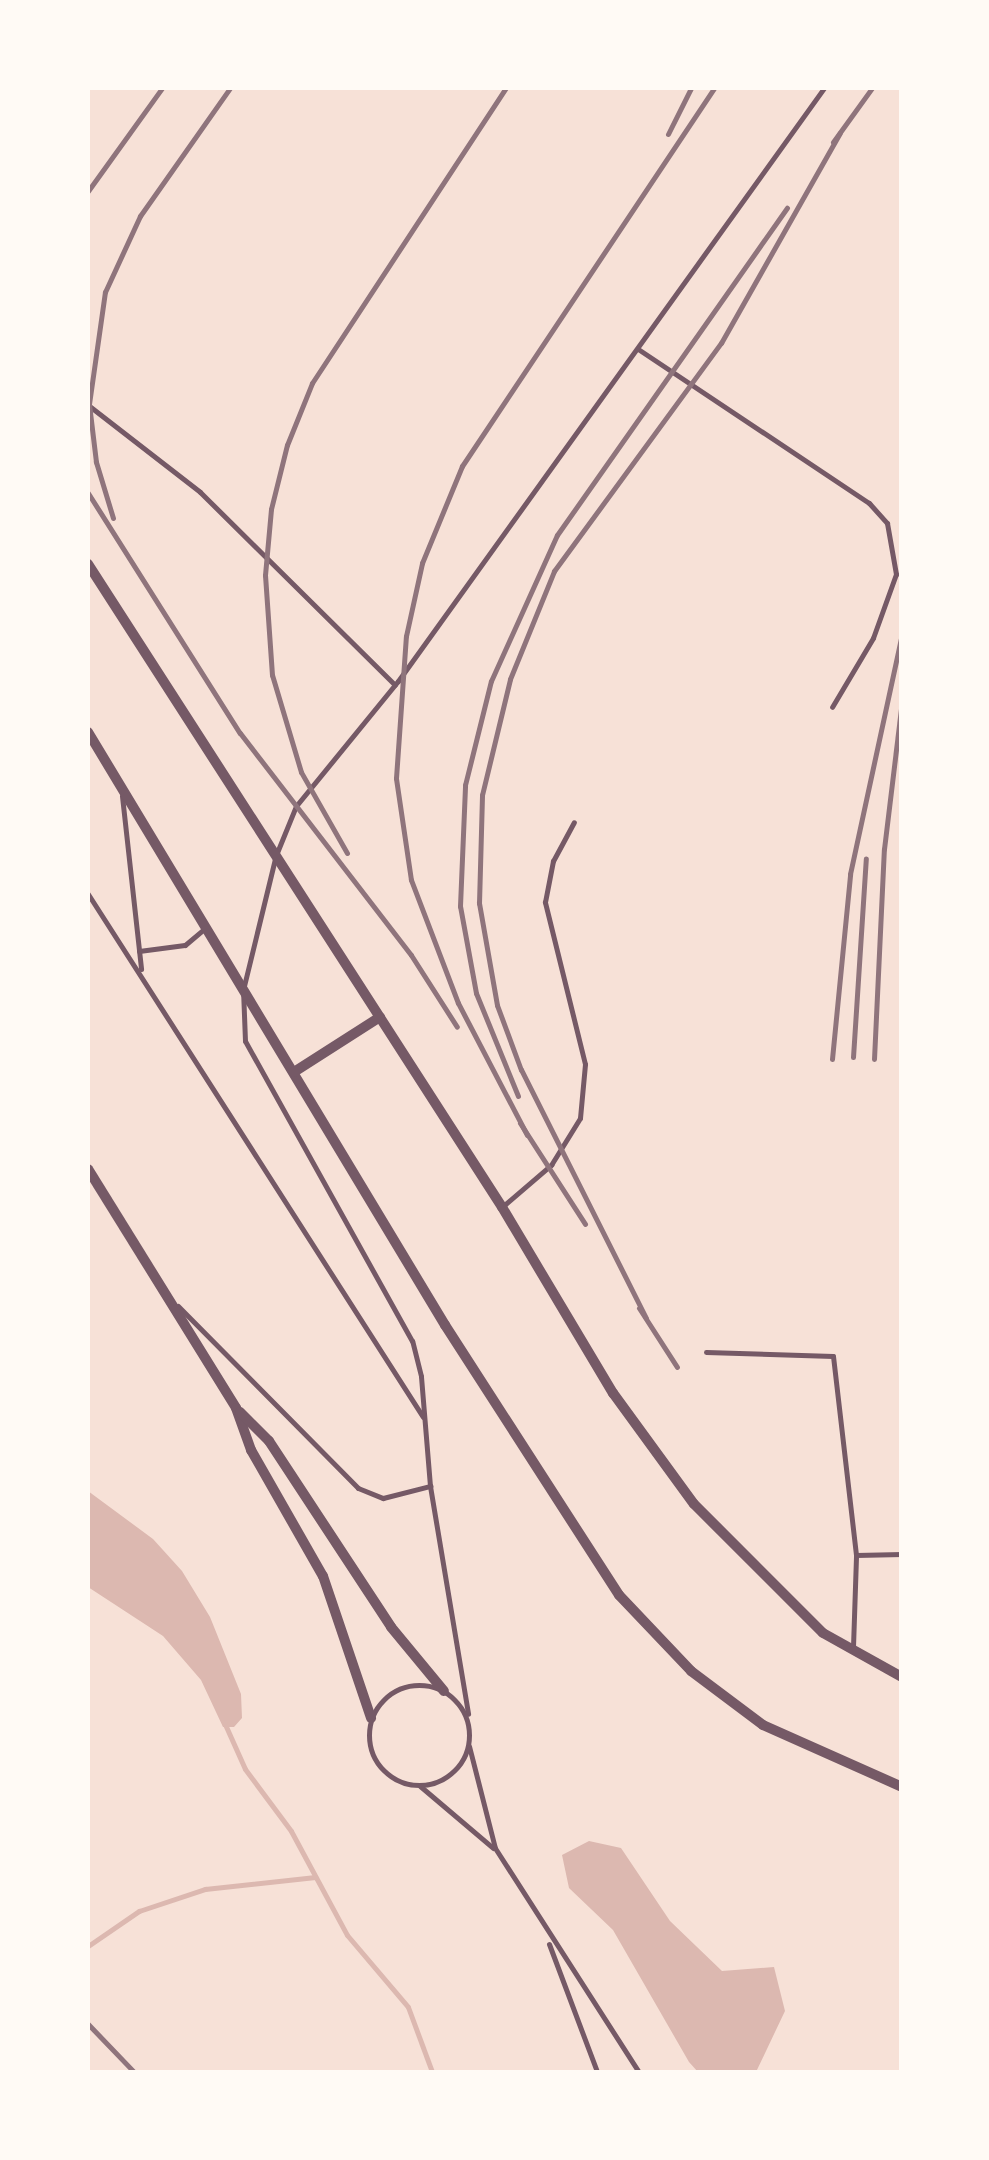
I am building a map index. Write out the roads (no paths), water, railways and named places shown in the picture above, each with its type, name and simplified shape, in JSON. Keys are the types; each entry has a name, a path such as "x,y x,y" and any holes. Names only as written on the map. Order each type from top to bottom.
{"street":[{"path":"88,564 502,1207 613,1393 694,1504 740,1557 824,1633 902,1677"},
{"path":"88,588 99,582"},
{"path":"88,732 618,1596 691,1671 763,1725 902,1787"},
{"path":"294,1072 380,1017"},
{"path":"88,1169 236,1408 251,1450 322,1576 371,1718"},
{"path":"236,1408 269,1441 390,1628 444,1691"}],"lane":[{"path":"639,2072 548,1940 494,1848 469,1746 470,1726 430,1486 426,1421 412,1341 254,1066 241,1021 244,990 276,855 296,806 395,684 824,88"},
{"path":"638,348 870,502 887,523 896,574 873,638 832,707"},
{"path":"88,405 200,492 395,684"},
{"path":"122,793 141,972"},
{"path":"502,1207 550,1165 580,1118 585,1064 545,902 552,861 574,822"},
{"path":"88,894 426,1421"},
{"path":"139,951 185,945 205,928"},
{"path":"169,1297 358,1488 383,1498 430,1486"},
{"path":"706,1352 833,1356 856,1555 853,1650"},
{"path":"856,1555 902,1554"},
{"path":"470,1726 444,1691 401,1688 371,1718 373,1756 400,1782 420,1786 494,1848"},
{"path":"420,1786 452,1774 469,1746"},
{"path":"548,1940 597,2072"}],"waterway":[{"path":"224,1722 245,1769 291,1831 347,1935 408,2007 432,2072"},
{"path":"88,1946 139,1911 205,1889 315,1877"}],"railway":[{"path":"88,191 162,88"},
{"path":"113,518 96,462 89,404 105,292 140,216 230,88"},
{"path":"347,853 301,772 272,675 265,575 271,509 287,445 312,383 506,88"},
{"path":"668,134 691,88"},
{"path":"527,1135 458,1003 411,880 396,778 406,636 422,563 462,466 714,88"},
{"path":"833,142 872,88"},
{"path":"646,1318 521,1070 497,1005 479,903 482,795 510,679 554,571 721,343 840,133"},
{"path":"518,1096 476,993 460,906 465,785 491,681 557,535 787,208"},
{"path":"88,493 240,733 411,955 457,1027"},
{"path":"832,1059 850,874 902,633"},
{"path":"874,1059 884,849 902,700"},
{"path":"853,1057 866,858"},
{"path":"520,1123 585,1224"},
{"path":"639,1308 677,1367"},
{"path":"88,2024 134,2072"}]}
